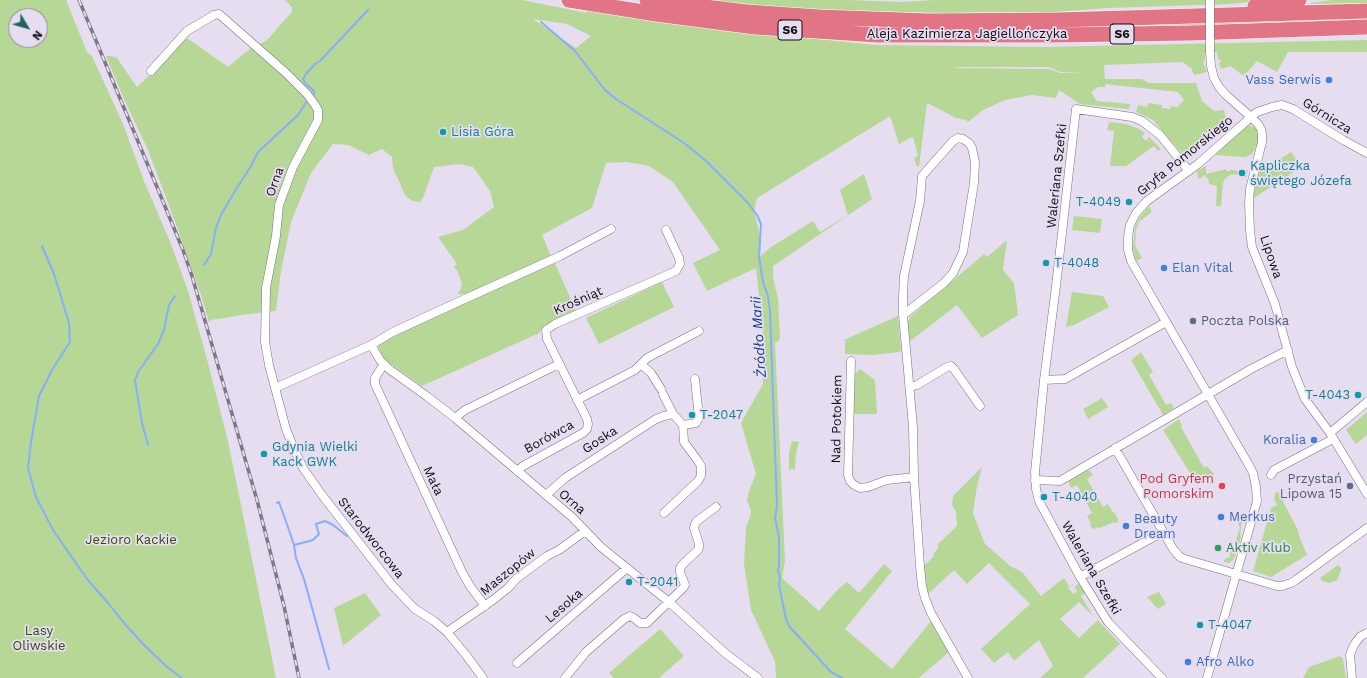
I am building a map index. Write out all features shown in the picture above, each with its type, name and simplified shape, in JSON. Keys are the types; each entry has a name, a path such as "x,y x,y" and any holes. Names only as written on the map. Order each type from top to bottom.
{"highway":[{"name":"Aleja Kazimierza Jagiellończyka","path":"569,0 656,14 755,27 878,35 1192,33 1367,27"},
{"name":"Aleja Kazimierza Jagiellończyka","path":"648,0 747,12 819,17 921,21 1003,21 1367,11"},
{"name":"S6","path":"1195,16 1299,0"}],"street":[{"name":"Lipowa","path":"1210,0 1210,52 1214,78 1226,95 1251,116 1258,124 1262,134 1262,142 1250,189 1249,219 1252,243 1273,297 1292,367 1302,393 1367,494"},
{"name":"Orna","path":"151,71 187,30 214,15 219,14 297,84 311,99 318,110 318,120 293,167 279,205 276,236 266,288 265,342 275,388"},
{"name":"Górnicza","path":"1251,116 1272,106 1287,106 1367,153"},
{"name":"Waleriana Szefki","path":"1162,678 1112,627 1080,577 1039,501 1035,480 1044,380 1076,109 1132,117 1142,121 1160,135 1189,171"},
{"name":"Gryfa Pomorskiego","path":"1207,678 1257,501 1256,487 1250,467 1131,261 1128,250 1128,237 1130,225 1136,213 1147,201 1189,171 1251,116"},
{"path":"903,316 944,283 953,273 963,252 974,183 975,162 972,148 969,143 963,139 958,138 953,141 922,176 920,200 904,276 903,316 913,427 914,477 920,566 925,598 931,613 968,678"},
{"path":"275,388 371,345 393,332 560,256 611,229"},
{"name":"Krośniąt","path":"559,364 546,334 546,330 672,274 678,268 680,264 679,258 666,230"},
{"path":"1044,380 1065,379 1166,322"},
{"name":"Borówca","path":"577,400 635,370 647,358 699,331"},
{"name":"Orna","path":"371,345 384,364 455,418 572,517 601,547 669,602 725,653 758,678"},
{"path":"1035,480 1060,481 1251,369 1288,350"},
{"name":"Nad Potokiem","path":"851,361 848,475 850,481 860,488 868,487 887,480 914,477"},
{"name":"Mała","path":"384,364 375,378 375,384 462,572 470,586 485,606"},
{"path":"455,418 466,410 559,364"},
{"name":"Borówca","path":"517,471 523,466 583,433 588,424 587,419 559,364"},
{"path":"641,364 651,374 673,414 682,425 684,442 701,466 701,476 698,481 664,513"},
{"path":"910,387 917,385 951,366 980,406"},
{"path":"682,425 696,423 699,418 695,379"},
{"name":"Starodworcowa","path":"275,388 286,429 303,468 392,585 415,609 434,621 447,632 483,678"},
{"path":"1271,475 1274,470 1331,436 1367,402"},
{"name":"Goska","path":"546,495 564,478 648,423 673,414"},
{"path":"1115,448 1173,549 1180,557 1185,559 1277,586 1287,585 1367,528"},
{"path":"564,678 586,652 624,619 630,616 640,623 645,624 685,585 680,568 698,550 699,544 694,528 695,524 716,507"},
{"name":"Maszopów","path":"447,632 485,606 508,588 516,579 547,556 559,550 585,531"},
{"path":"1080,577 1163,532"},
{"name":"Lesoka","path":"517,663 627,568"},
{"path":"1352,678 1350,655 1356,642 1361,636 1367,633"}],"green space":[{"name":"Jezioro Kackie","path":"0,0 66,0 87,52 92,56 123,124 144,181 171,244 188,291 208,363 228,441 276,678 0,678"},
{"path":"285,0 522,0 587,13 585,8 759,33 875,45 1046,47 1367,40 1367,52 1288,52 1277,72 1257,61 1244,76 1230,66 1221,69 1219,63 1221,62 1218,59 1217,52 1205,53 1205,60 1203,62 1207,72 1194,75 1191,68 1182,62 1104,65 1105,79 1142,79 1149,83 1196,83 1202,101 1214,111 1224,110 1227,123 1184,156 1153,120 1136,112 1138,105 1147,107 1148,103 1162,105 1162,108 1170,109 1171,106 1177,107 1184,100 1178,92 1105,84 1105,87 1098,87 1091,92 1097,101 1130,104 1129,109 1080,104 1059,90 1056,98 1032,95 1005,100 983,110 968,122 965,119 958,119 927,103 919,167 917,166 914,158 918,156 913,137 899,144 890,116 757,198 754,211 761,239 760,256 771,247 813,221 820,232 848,215 840,190 864,174 872,199 773,266 773,277 778,299 780,339 775,343 785,561 782,578 819,611 838,589 847,582 859,593 884,564 892,571 845,629 892,669 931,621 949,652 919,678 776,678 775,661 751,610 744,564 746,528 751,511 747,500 756,474 741,423 763,384 763,334 756,268 707,291 693,263 720,250 673,182 649,166 627,162 606,163 592,208 542,235 551,256 468,294 457,294 461,289 462,283 458,272 454,267 457,264 438,237 463,230 494,207 490,191 473,167 460,164 434,167 423,198 420,202 412,201 405,195 393,168 392,157 382,149 369,155 348,145 333,144 311,173 291,222 281,271 276,311 211,320 209,322 177,227 148,150 106,56 117,58 137,87 187,38 228,67 251,48 269,38 292,12 292,7","holes":["533,19 567,24 591,36 576,48","1049,67 1060,72 1082,72 1060,73 1049,69 950,68"]},
{"path":"614,0 711,13 1367,17 1367,20 1070,29 907,30 754,21"},
{"path":"683,0 848,0 901,2 935,0 1268,0 1230,4 1107,8 1055,12 948,13 807,10"},
{"path":"1332,0 1367,0 1367,3 1310,3"},
{"path":"1109,122 1126,124 1139,129 1145,133 1142,137 1146,141 1149,137 1161,149 1158,151 1154,146 1126,166 1110,166 1114,131 1107,130"},
{"path":"1249,125 1256,128 1259,139 1252,154 1245,157 1215,155 1245,127"},
{"path":"1291,152 1301,167 1254,198 1259,172"},
{"path":"1206,166 1206,174 1226,169 1226,171 1248,170 1246,177 1235,174 1230,175 1225,179 1223,183 1221,206 1216,206 1217,186 1209,184 1209,181 1205,175 1199,179 1198,177 1197,171"},
{"path":"1149,206 1152,212 1139,222 1136,230 1135,245 1142,258 1136,261 1133,248 1135,227"},
{"path":"1074,216 1102,219 1100,233 1072,230"},
{"path":"1007,240 1003,270 1014,283 1018,315 982,338 957,305 909,342 907,323 911,316 984,254 987,257"},
{"path":"554,261 576,311 544,325 539,333 422,386 384,359 378,346 395,335"},
{"path":"662,282 674,307 599,344 586,318"},
{"path":"1072,292 1103,296 1109,307 1074,325 1066,327"},
{"path":"898,316 901,351 873,355 845,354 844,340"},
{"path":"1141,352 1153,372 1149,375 1166,405 1171,403 1174,408 1163,415 1131,360"},
{"path":"860,369 875,380 877,414 853,414 853,376"},
{"path":"1102,398 1108,407 1088,419 1083,409"},
{"path":"1367,412 1367,435 1356,444 1346,430"},
{"path":"1179,419 1182,426 1181,427 1204,468 1207,466 1214,474 1210,478 1208,477 1201,481 1200,479 1195,481 1163,430"},
{"path":"792,441 799,442 796,453 795,469 789,470 789,453"},
{"path":"982,467 977,486 973,513 985,544 1010,566 1022,572 1041,596 1064,578 1069,586 1071,585 1068,588 1074,594 1077,591 1074,588 1078,584 1085,593 1081,596 1093,616 1079,602 1060,619 1079,638 1098,620 1120,644 1083,678 1040,678 1053,666 1039,640 1014,661 1008,652 994,663 981,649 1030,604 989,563 967,584 954,570 927,595 923,567 933,557 938,548 938,544 957,526 956,512 952,505 953,496"},
{"path":"1089,470 1093,475 1087,479 1103,507 1108,504 1118,519 1118,522 1094,529 1090,525 1091,524 1087,516 1092,513 1077,485 1071,488 1069,484 1069,481"},
{"path":"1276,492 1278,492 1298,530 1307,555 1271,577 1253,571 1271,508 1277,505 1274,499"},
{"path":"1242,515 1240,541 1234,559 1229,563 1224,562 1224,560 1230,557 1230,552 1232,551 1240,528 1238,524 1240,516"},
{"path":"1338,565 1341,568 1341,571 1337,580 1330,583 1322,581 1320,578"},
{"path":"1159,592 1166,604 1158,609 1147,597"},
{"path":"365,593 381,615 343,646 334,608"},
{"path":"660,629 684,656 659,678 614,678 609,673"},
{"path":"1340,656 1343,659 1346,678 1303,678 1309,667"}],"waterway":[{"path":"314,94 314,91 305,83 303,79 306,74 368,10"},
{"name":"Źródło Marii","path":"541,22 575,51 605,90 616,99 684,143 705,160 748,203 757,215 761,224 759,257 770,312 777,506 775,518 779,537 779,585 786,619 789,626 831,672 842,678"},
{"path":"204,265 211,254 216,228 221,215 258,152 298,115 307,101"},
{"path":"42,246 54,274 69,323 70,342 52,370 39,396 28,468 36,497 53,530 87,579 144,645 167,667 182,678"},
{"path":"148,445 142,423 135,380 138,372 158,344 164,330 169,305 175,296"},
{"path":"277,503 279,502 294,545 296,558 304,579 329,669"},
{"path":"294,545 313,540 319,534 316,524 325,521 333,525 347,536"}],"railway":[{"path":"79,0 183,250 192,276 257,500 284,606 299,678"}],"place":[{"name":"Vass Serwis","path":"1329,80"},
{"name":"Lisia Góra","path":"443,132"},
{"name":"Kapliczka świętego Józefa","path":"1242,173"},
{"name":"T-4049","path":"1129,202"},
{"name":"T-4048","path":"1046,263"},
{"name":"Elan Vital","path":"1164,268"},
{"name":"Poczta Polska","path":"1193,321"},
{"name":"T-4043","path":"1358,395"},
{"name":"T-2047","path":"692,415"},
{"name":"Koralia","path":"1314,440"},
{"name":"Gdynia Wielki Kack GWK","path":"264,454"},
{"name":"Pod Gryfem Pomorskim","path":"1222,486"},
{"name":"Przystań Lipowa 15","path":"1350,486"},
{"name":"T-4040","path":"1044,497"},
{"name":"Merkus","path":"1221,517"},
{"name":"Beauty Dream","path":"1126,526"},
{"name":"Aktiv Klub","path":"1218,548"},
{"name":"T-2041","path":"629,582"},
{"name":"T-4047","path":"1200,625"},
{"name":"Afro Alko","path":"1188,662"}],"park label":[{"name":"Lasy Oliwskie","path":"39,638"}]}
